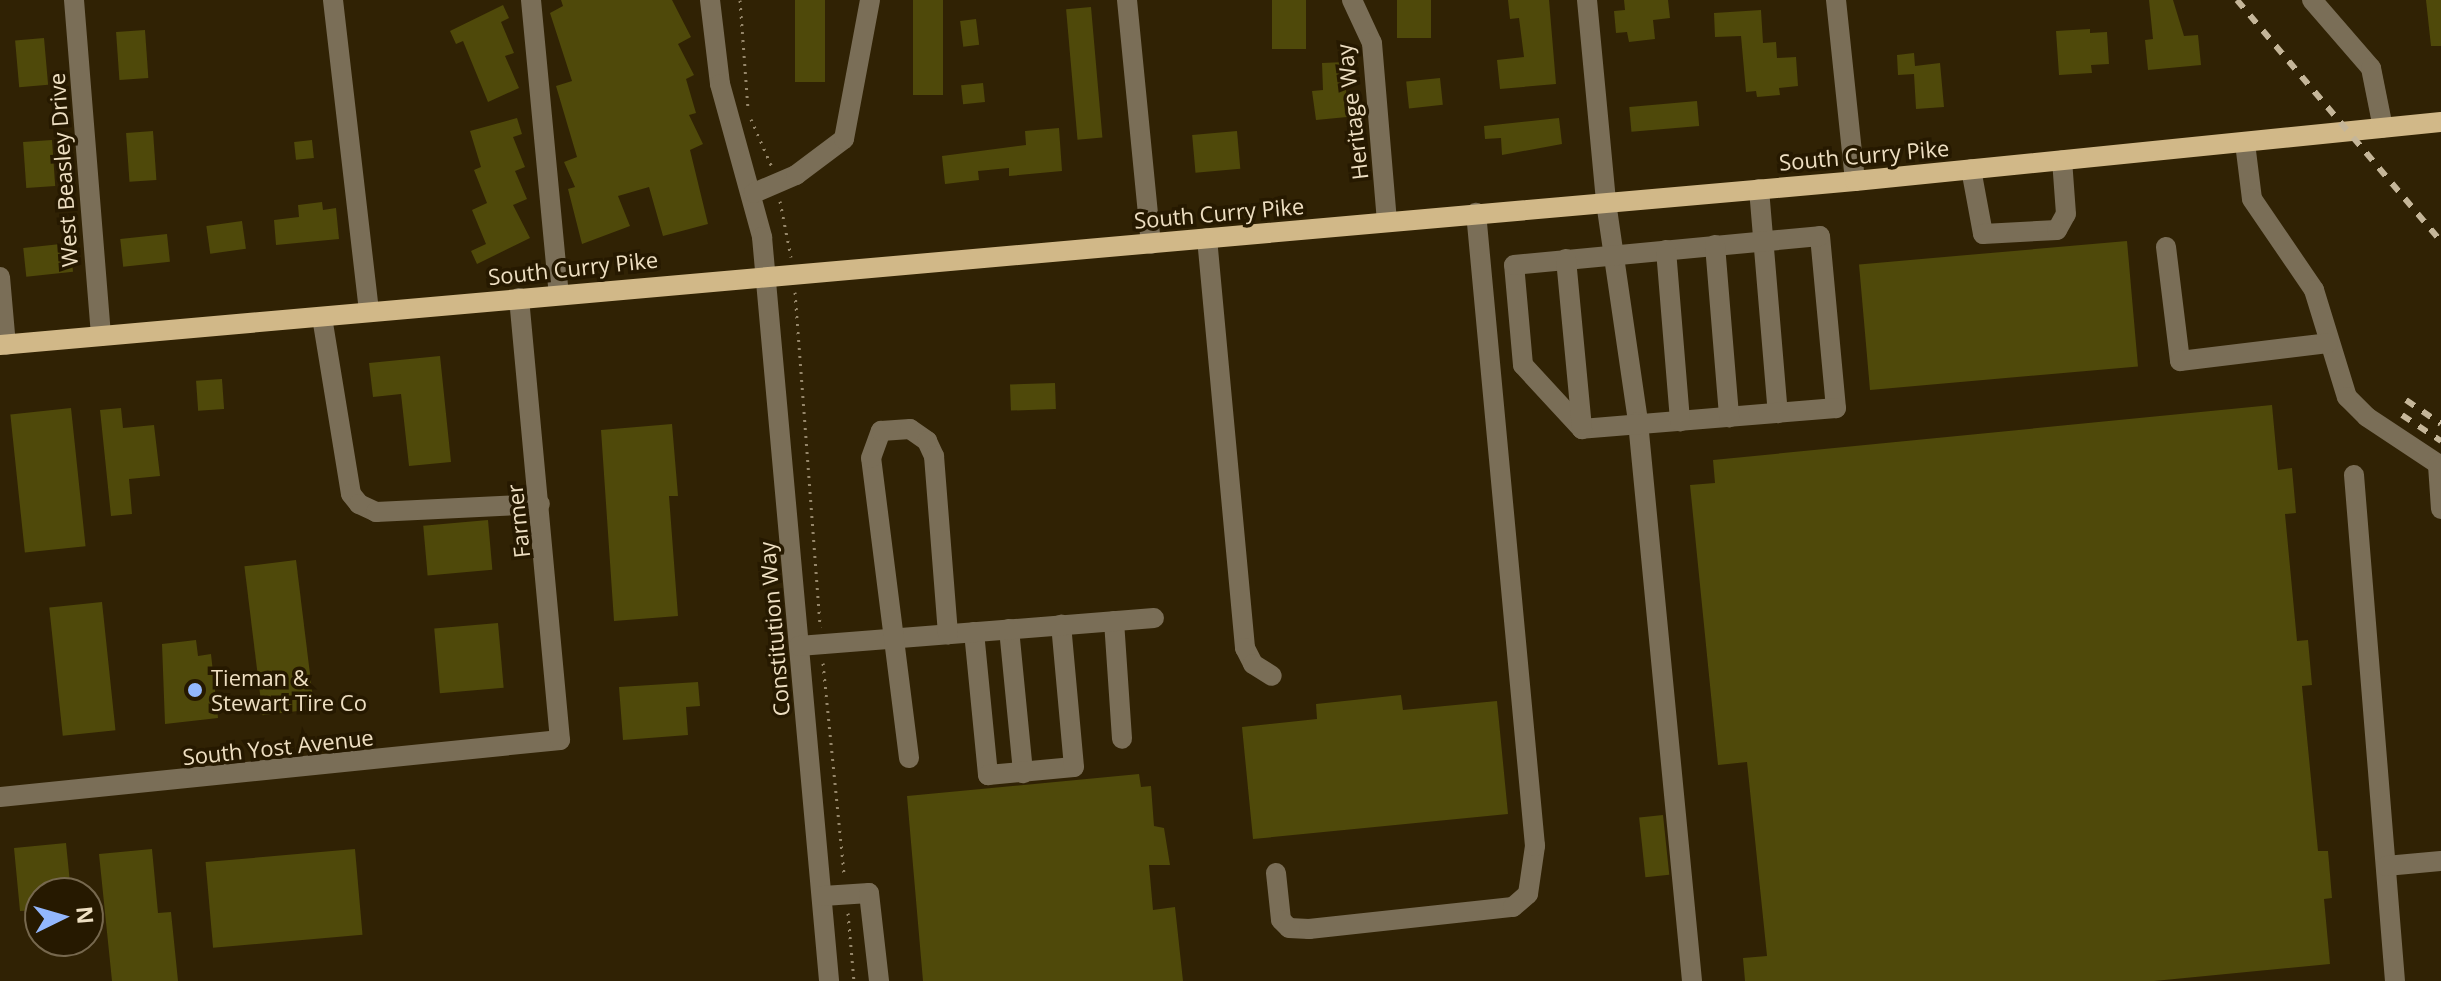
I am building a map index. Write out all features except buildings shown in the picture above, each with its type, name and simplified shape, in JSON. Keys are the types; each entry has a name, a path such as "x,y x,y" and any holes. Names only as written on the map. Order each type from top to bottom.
{"main road":[{"name":"South Curry Pike","path":"3,345 766,274 1151,244 1855,181 2441,122"}],"street":[{"name":"West Beasley Drive","path":"74,0 101,336"},
{"path":"333,0 369,312"},
{"path":"531,0 559,294"},
{"name":"Constitution Way","path":"710,0 725,105 754,193 766,274 829,981"},
{"path":"754,193 796,175 844,139 870,0"},
{"path":"1127,0 1151,244"},
{"name":"Heritage Way","path":"1352,0 1372,43 1387,221"},
{"path":"1587,0 1606,202 1638,425 1692,981"},
{"path":"1836,0 1855,181"},
{"path":"2312,0 2371,68 2383,128"},
{"path":"2245,143 2252,199 2314,290 2347,397 2367,417 2439,465 2441,509"},
{"path":"1971,169 1983,234 2057,230 2066,214 2062,160"},
{"path":"1759,189 1778,413"},
{"path":"1276,873 1281,920 1289,928 1309,929 1513,907 1528,894 1535,846 1476,213"},
{"path":"1820,236 1836,408 1582,429 1523,365 1514,265 1820,236"},
{"path":"1207,238 1245,648 1253,664 1272,676"},
{"path":"1715,245 1729,417"},
{"path":"2166,247 2180,361 2328,343"},
{"path":"1666,250 1680,421"},
{"path":"1566,259 1582,429"},
{"path":"0,277 3,345"},
{"name":"Farmer","path":"519,298 560,740"},
{"path":"322,317 351,494 359,504 376,512 540,504"},
{"path":"909,758 871,458 881,431 910,429 927,441 934,456 948,634"},
{"path":"2354,475 2395,981"},
{"path":"799,646 1154,618"},
{"path":"1114,621 1122,739"},
{"path":"974,632 988,775 1023,773 1074,767 1061,625"},
{"path":"1009,629 1023,773"},
{"name":"South Yost Avenue","path":"0,797 560,740"},
{"path":"2386,866 2441,861"},
{"path":"823,896 869,893 879,981"}],"path":[{"path":"740,0 748,111 775,173"},
{"path":"779,196 789,242"}],"railway":[{"path":"2237,0 2441,241"},
{"path":"2406,400 2441,424"},
{"path":"2402,415 2441,441"}],"place":[{"name":"Tieman & Stewart Tire Co","path":"195,690"}]}
